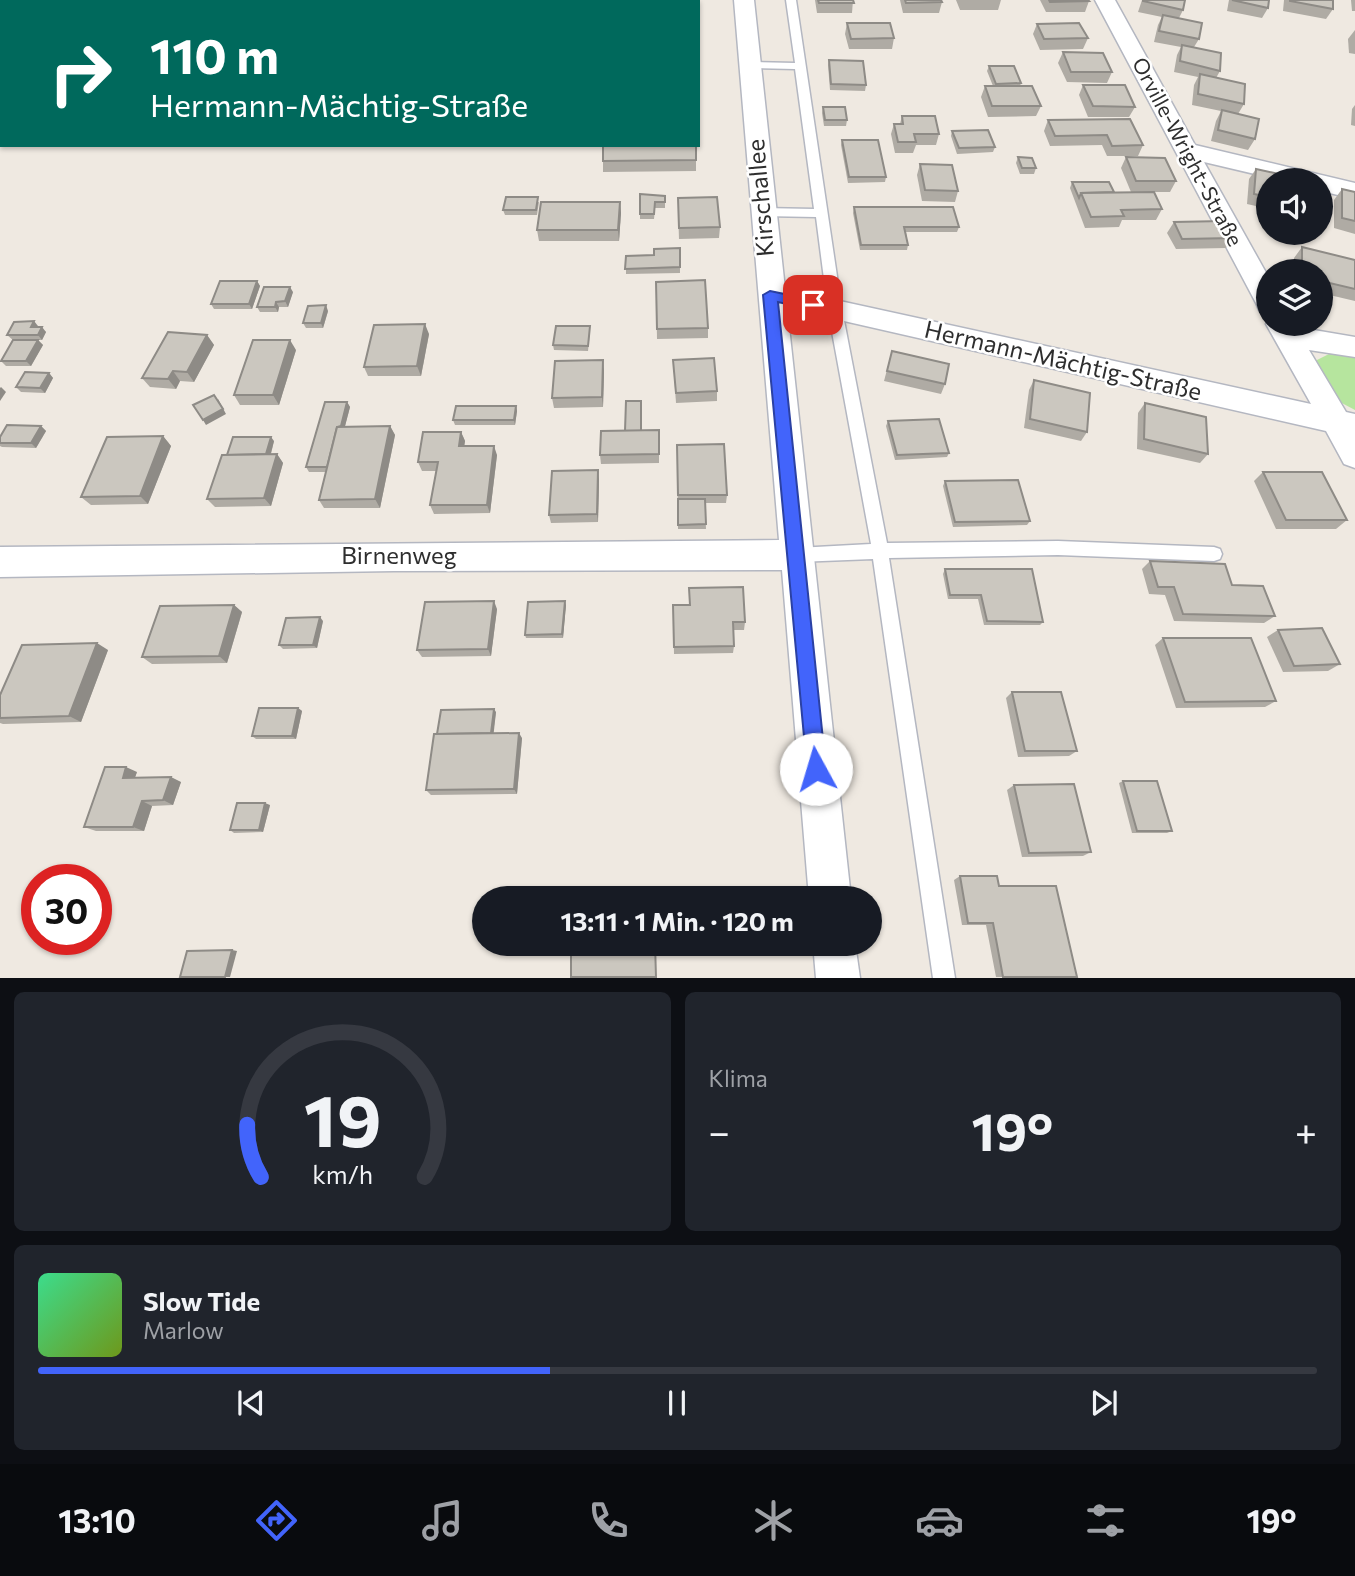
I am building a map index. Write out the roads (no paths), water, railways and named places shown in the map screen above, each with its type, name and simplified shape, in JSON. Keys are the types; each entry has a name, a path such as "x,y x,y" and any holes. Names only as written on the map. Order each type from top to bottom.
{"street":[{"name":"Kirschallee","path":"744,0 762,212 829,886"},
{"name":"Orville-Wright-Straße","path":"1105,0 1256,279"},
{"path":"1185,150 1261,168"},
{"path":"1333,186 1355,191"},
{"name":"Hermann-Mächtig-Straße","path":"770,295 1345,424"},
{"path":"1287,336 1345,424 1355,454"},
{"path":"1308,336 1355,347"},
{"name":"Birnenweg","path":"0,562 394,556 797,555"},
{"path":"835,956 838,978"}],"lane":[{"path":"791,0 835,310 880,550 944,978"},
{"path":"749,65 799,66"},
{"path":"762,212 821,213"},
{"path":"797,555 880,550 1130,549 1214,554"}]}
